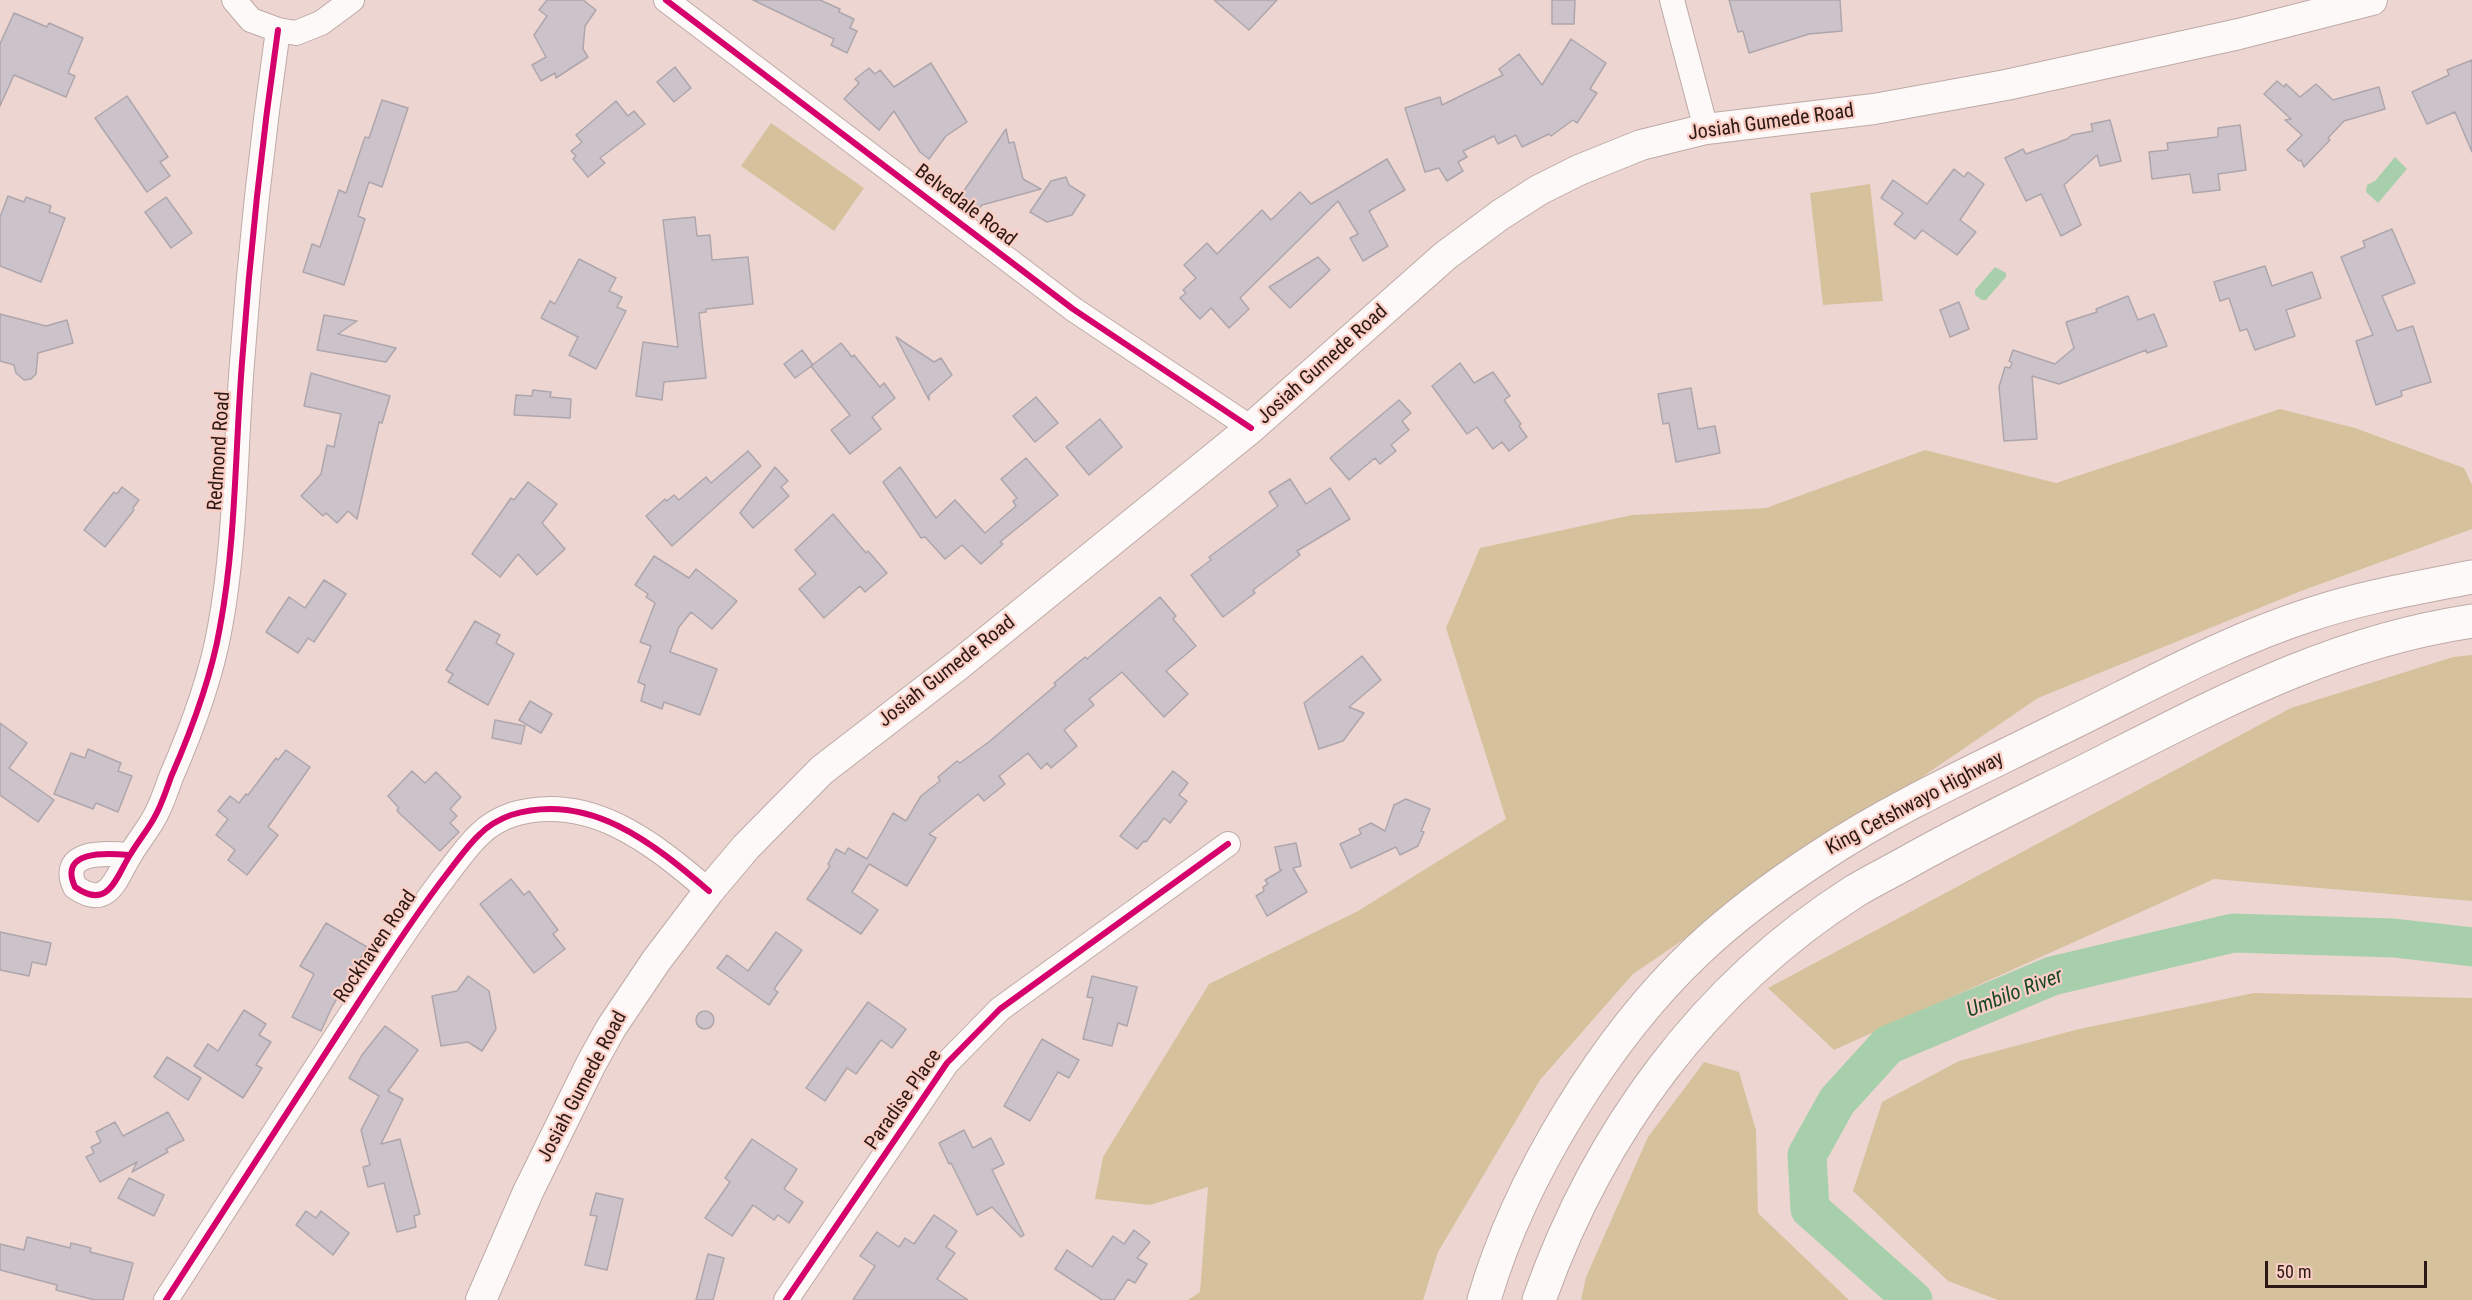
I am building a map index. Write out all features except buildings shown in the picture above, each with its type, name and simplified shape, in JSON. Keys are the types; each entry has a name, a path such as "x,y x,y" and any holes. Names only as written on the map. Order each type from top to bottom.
{"highway":[{"name":"King Cetshwayo Highway","path":"1485,1300 1510,1229 1541,1164 1574,1104 1637,1017 1695,953 1750,905 1819,856 1899,808 2214,653 2318,612 2379,595 2472,577"},
{"path":"1539,1300 1571,1221 1608,1149 1637,1101 1703,1019 1733,988 1790,937 1855,891 1943,843 2258,684 2362,645 2433,627 2472,621"}],"main road":[{"name":"Josiah Gumede Road","path":"488,1297 528,1192 591,1064 632,996 709,891 746,848 822,770 957,666 1251,428 1446,256 1500,215 1539,190 1579,170 1641,145 1706,129 1874,109 2006,85 2239,34 2372,0"}],"street":[{"path":"234,0 251,20 278,30 296,33 321,23 352,0"},
{"name":"Belvedale Road","path":"666,0 1073,309 1251,428"},
{"path":"1672,0 1706,129"},
{"name":"Redmond Road","path":"129,855 154,818 175,768 200,704 220,628 230,548 242,362 262,142 278,30"},
{"name":"Rockhaven Road","path":"166,1300 419,910 467,848 496,821 511,815 562,808 598,816 620,826 658,850 709,891"},
{"name":"Paradise Place","path":"786,1300 947,1063 1000,1009 1228,844"}],"shaded area":[{"path":"771,123 864,188 834,231 741,166"},
{"path":"2395,157 2407,169 2378,203 2366,192 2367,185 2375,181"},
{"path":"1870,184 1883,301 1823,305 1810,193"},
{"path":"1995,267 2006,273 2006,277 1986,300 1982,300 1975,295 1975,290"},
{"path":"2280,409 2355,428 2464,468 2472,485 2472,529 2301,591 2038,698 1633,974 1540,1080 1438,1252 1423,1300 1188,1300 1200,1292 1208,1187 1150,1205 1095,1199 1103,1157 1209,984 1358,911 1506,819 1446,628 1480,548 1632,515 1766,508 1925,450 2056,483"},
{"path":"2472,655 2472,901 2214,879 1834,1050 1768,988 2291,708 2453,657"},
{"path":"2254,993 2472,998 2472,1300 1998,1300 1948,1281 1853,1191 1882,1102 1959,1061 2079,1029"},
{"path":"1704,1062 1739,1072 1756,1130 1758,1213 1849,1300 1581,1300 1586,1277 1648,1137"}],"waterway":[{"name":"Umbilo River","path":"1913,1300 1810,1209 1807,1155 1837,1101 1888,1045 2052,976 2233,933 2394,938 2472,947"}],"cycle path":[{"path":"666,0 1073,309 1251,428"},
{"path":"129,855 97,854 79,860 73,866 71,875 75,887 96,895 110,888 153,820 193,722 216,646 229,562 249,280 278,30"},
{"path":"166,1300 401,938 462,854 487,828 511,815 540,809 567,810 593,816 618,826 642,840 665,855 709,891"},
{"path":"786,1300 947,1063 1000,1009 1228,844"}]}
